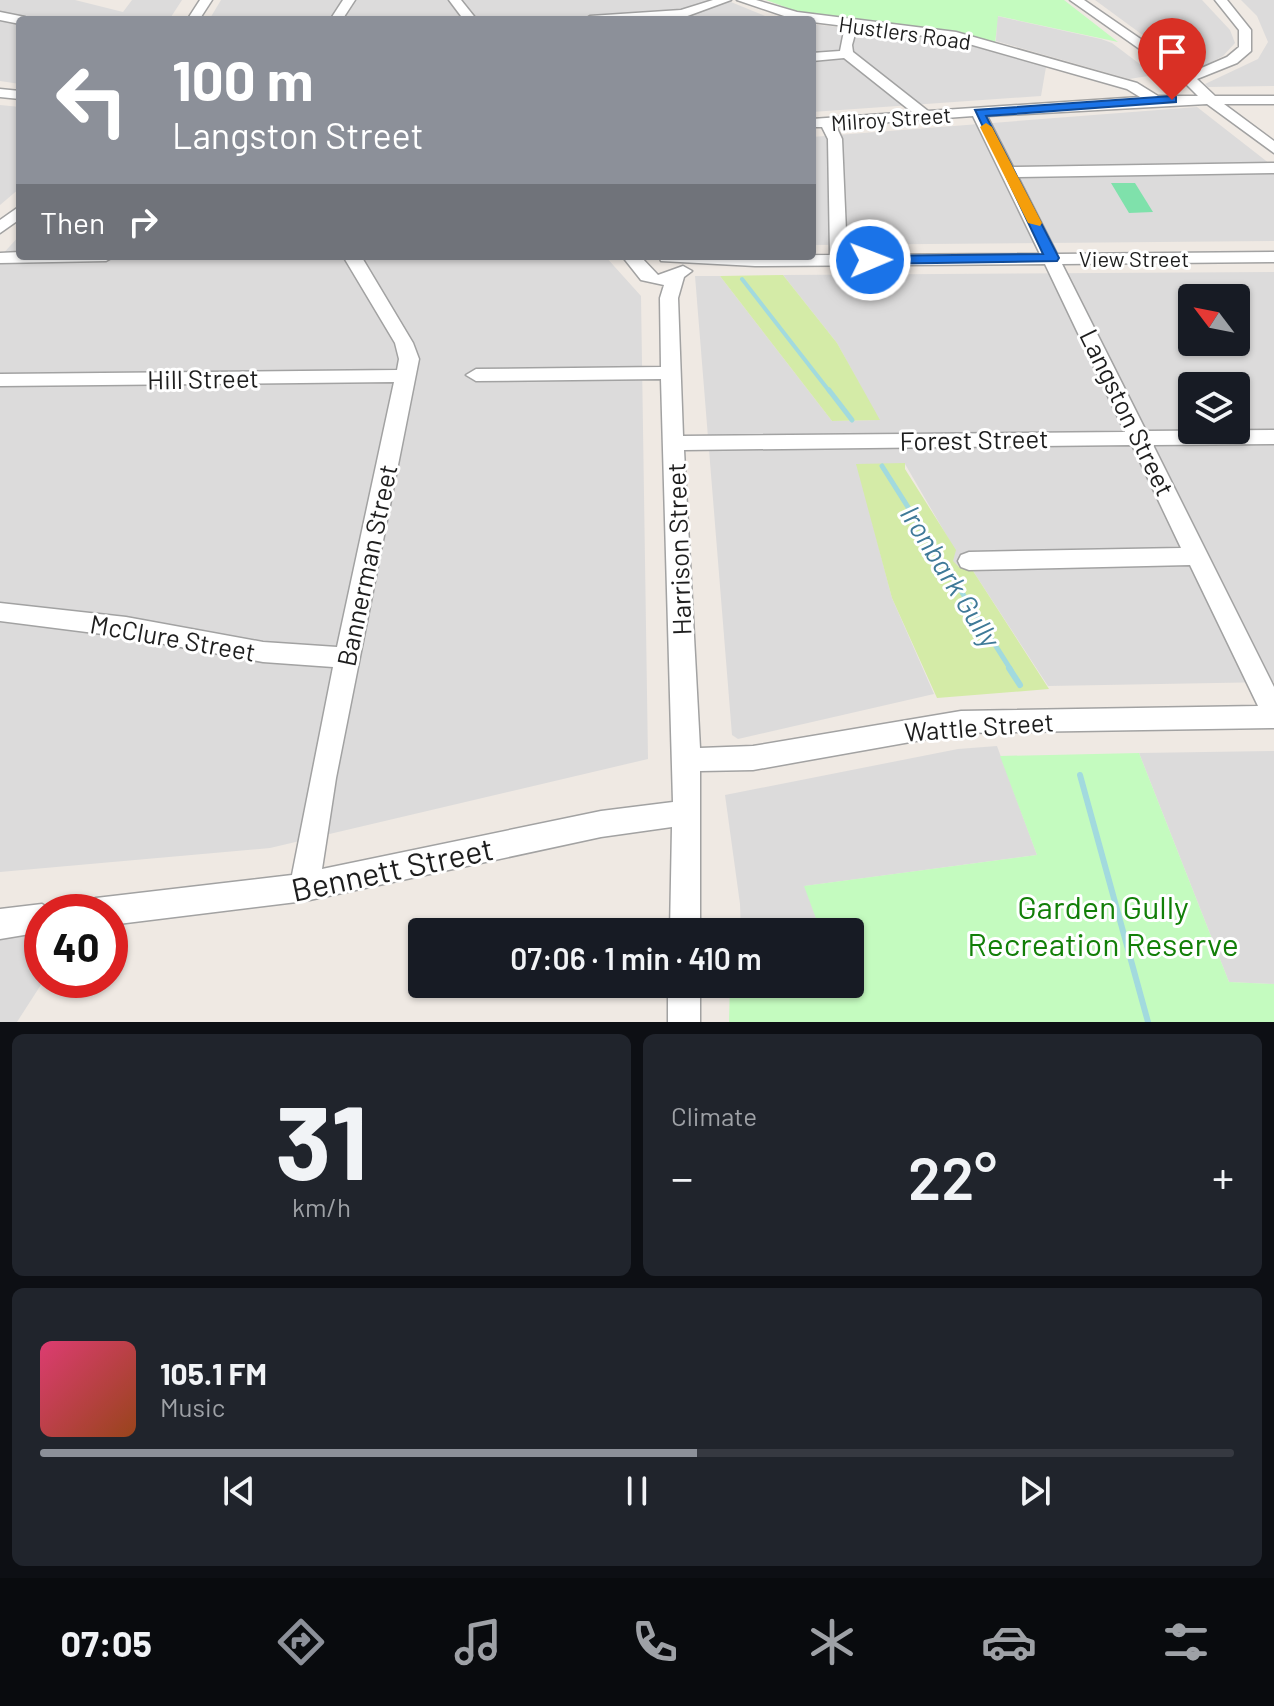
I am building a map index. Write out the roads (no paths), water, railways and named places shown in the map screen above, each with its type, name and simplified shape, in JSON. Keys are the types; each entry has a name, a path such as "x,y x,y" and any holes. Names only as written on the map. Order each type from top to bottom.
{"street":[{"path":"0,4 5,0"},
{"path":"455,0 468,16"},
{"path":"651,16 682,14 725,0"},
{"name":"Hustlers Road","path":"743,0 800,16"},
{"path":"1076,0 1189,78 1274,148"},
{"path":"1189,78 1232,60 1246,48 1245,30 1221,0"},
{"name":"Hustlers Road","path":"816,18 956,36 1132,86 1155,100"},
{"path":"852,23 845,45 847,54 927,117"},
{"path":"816,57 847,54"},
{"path":"1210,98 1274,93"},
{"path":"1210,98 1274,100"},
{"name":"Milroy Street","path":"820,123 1210,98"},
{"name":"Langston Street","path":"979,113 1274,715"},
{"path":"820,123 835,139 839,260"},
{"path":"1009,172 1274,168"},
{"path":"0,228 16,214"},
{"name":"View Street","path":"732,260 1274,257"},
{"name":"Bannerman Street","path":"305,887 322,778 409,359 406,347 354,260"},
{"path":"671,260 676,262 678,274"},
{"name":"View Street","path":"640,268 678,274 755,261"},
{"name":"Harrison Street","path":"640,268 660,292 660,310 669,339"},
{"name":"Harrison Street","path":"678,274 669,298 669,339 687,760 685,918"},
{"path":"476,375 671,373"},
{"name":"Hill Street","path":"0,380 407,376"},
{"name":"Forest Street","path":"674,443 1274,437"},
{"path":"969,561 1198,556"},
{"name":"McClure Street","path":"0,612 126,627 263,652 347,658"},
{"name":"Wattle Street","path":"687,760 753,758 961,722 1274,715"},
{"name":"Bennett Street","path":"128,908 305,887 601,824 686,813"},
{"path":"0,924 24,921"},
{"path":"684,998 684,1022"}],"waterway":[{"name":"Ironbark Gully","path":"742,279 830,392"},
{"name":"Ironbark Gully","path":"829,390 852,420"},
{"name":"Ironbark Gully","path":"882,466 1011,670"},
{"name":"Ironbark Gully","path":"1009,668 1020,685"},
{"name":"Ironbark Gully","path":"1080,775 1148,1022"}],"park label":[{"name":"Garden Gully Recreation Reserve","path":"1103,924"}]}
